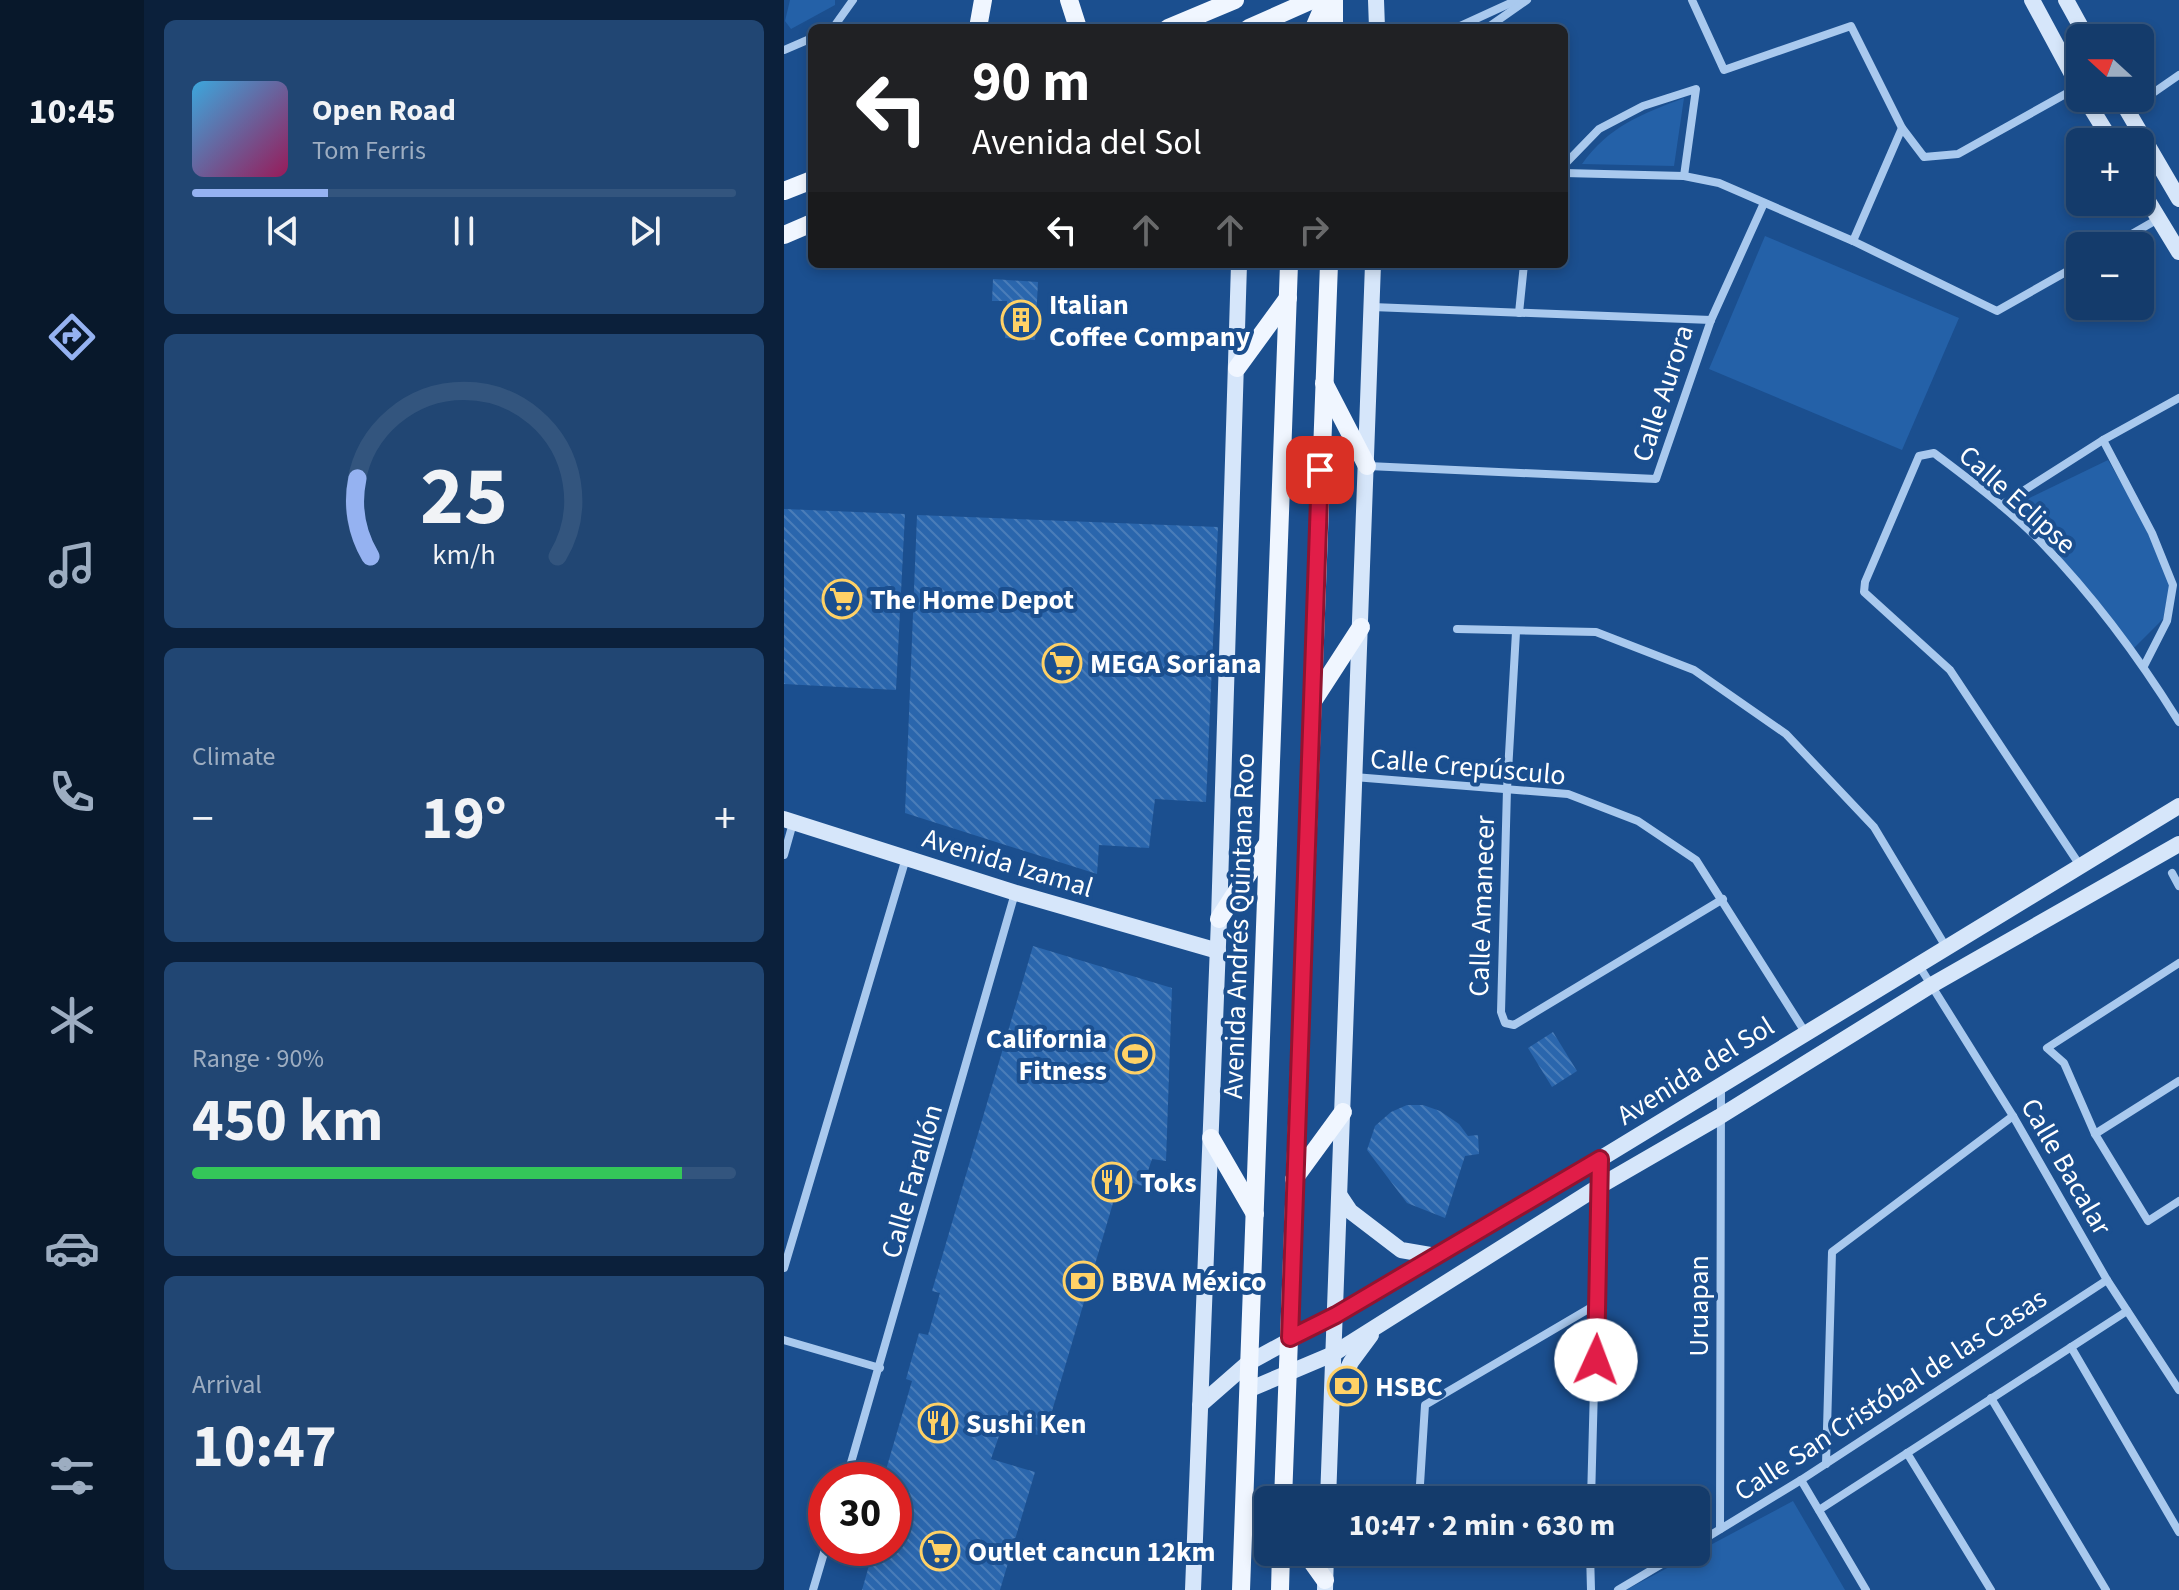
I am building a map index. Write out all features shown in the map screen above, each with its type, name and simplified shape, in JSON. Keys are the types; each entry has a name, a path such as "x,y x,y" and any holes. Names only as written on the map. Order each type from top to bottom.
{"main road":[{"path":"980,24 983,0"},
{"path":"1069,0 1077,24"},
{"path":"1178,24 1235,0"},
{"path":"1258,24 1312,0"},
{"path":"1316,24 1326,0"},
{"path":"1334,0 1334,24"},
{"path":"784,191 808,182"},
{"path":"784,235 808,225"},
{"name":"Avenida Andrés Quintana Roo","path":"1241,1590 1289,268"},
{"path":"1284,1486 1329,268"},
{"path":"1237,368 1288,298"},
{"path":"1323,382 1367,466"},
{"path":"1311,704 1361,627"},
{"path":"1219,919 1269,841"},
{"path":"1294,1179 1343,1112"},
{"path":"1211,1138 1255,1214"},
{"path":"1280,1590 1281,1566"},
{"path":"1313,1566 1325,1585"}],"street":[{"path":"836,24 853,0"},
{"path":"1376,0 1377,24"},
{"path":"1465,24 1517,0"},
{"path":"1493,24 1527,0"},
{"path":"1692,0 1724,70 1851,26 1902,128 1924,157 1958,154 2066,99"},
{"path":"2032,0 2066,63"},
{"path":"2066,0 2079,24"},
{"path":"784,50 808,40"},
{"path":"2154,88 2179,75"},
{"path":"1568,161 1599,129 1643,106 1696,89 1684,176"},
{"path":"2127,112 2179,199"},
{"path":"1853,241 1902,128"},
{"path":"1568,173 1684,176 1719,183 1853,241 1997,311 2066,272"},
{"path":"1711,320 1764,203"},
{"path":"2154,211 2179,252"},
{"path":"2136,232 2159,219"},
{"name":"Avenida Andrés Quintana Roo","path":"1193,1590 1218,951 1239,268"},
{"path":"1329,1486 1373,268"},
{"path":"1519,313 1524,268"},
{"name":"Calle Aurora","path":"1367,466 1656,479 1711,320 1372,307"},
{"path":"2001,505 2103,440 2179,398"},
{"path":"2103,440 2152,533 2173,585 2167,621 2144,666"},
{"name":"Calle Eclipse","path":"2081,868 1950,670 1864,592 1865,582 1919,456 1934,453 2001,505 2042,543 2144,666 2179,722"},
{"path":"1457,629 1596,632 1694,670 1786,734 1874,827 1946,947"},
{"name":"Calle Amanecer","path":"1516,632 1507,789 1501,1012 1505,1023 1514,1025 1723,899"},
{"name":"Calle Crepúsculo","path":"1353,777 1568,794 1638,821 1696,860 1805,1032"},
{"name":"Avenida del Sol","path":"1200,1405 1248,1363 1336,1315 1600,1159 2179,806"},
{"path":"784,855 789,820"},
{"name":"Avenida Izamal","path":"789,820 1016,893 1218,951"},
{"path":"2136,834 2150,861"},
{"name":"Avenida del Sol","path":"1248,1390 1333,1354 1376,1329 1598,1187 1719,1117 1930,986 2179,844"},
{"path":"784,1268 906,858"},
{"path":"2172,873 2179,886"},
{"name":"Calle Farallón","path":"851,1462 1016,893"},
{"path":"2179,963 2047,1048 2064,1063 2095,1134 2148,1221 2179,1201"},
{"name":"Calle Bacalar","path":"1918,964 2013,1116 2107,1280 2179,1390"},
{"path":"2095,1134 2179,1081"},
{"name":"Uruapan","path":"1720,1529 1721,1083"},
{"path":"1826,1464 1832,1252 2013,1116"},
{"path":"1591,1486 1600,1159"},
{"path":"1340,1196 1350,1211 1401,1250 1436,1256"},
{"name":"Calle San Cristóbal de las Casas","path":"1710,1535 1826,1464 2107,1280"},
{"path":"1420,1486 1425,1405 1597,1304"},
{"path":"1819,1510 2127,1311"},
{"path":"1332,1403 1351,1362 1376,1329"},
{"path":"784,1340 880,1368"},
{"path":"2071,1347 2179,1532"},
{"path":"2169,1373 2179,1367"},
{"path":"1991,1398 2106,1590"},
{"path":"1907,1453 1991,1590"},
{"path":"1801,1480 1866,1590"},
{"path":"813,1590 820,1566"},
{"path":"1590,1566 1591,1590"},
{"path":"1618,1590 1658,1566"}],"shaded area":[{"path":"790,0 835,0 835,5 791,29 785,21"},
{"path":"1684,98 1674,166 1582,164 1603,140 1627,123"},
{"path":"1765,236 1959,318 1902,450 1709,369"},
{"path":"2108,460 2150,533 2170,585 2163,619 2134,648 2022,510 2021,502"},
{"path":"1793,1501 1845,1590 1626,1590 1671,1566 1710,1566 1710,1545"}],"building":[{"name":"Italian Coffee Company","path":"993,279 1038,282 1035,340 1005,338 1007,301 992,301"},
{"name":"The Home Depot","path":"784,509 905,514 896,690 784,684"},
{"name":"MEGA Soriana","path":"917,515 1218,527 1206,802 1155,799 1149,848 1099,845 1097,874 905,813"},
{"path":"1033,946 1172,988 1166,1161 1152,1159 1143,1186 1120,1179 1045,1435 1000,1433 991,1459 1035,1472 1000,1590 862,1590 869,1566 912,1566 912,1462 888,1462 912,1381 906,1379 919,1333 928,1335 940,1293 932,1291"},
{"path":"1553,1032 1577,1071 1552,1087 1528,1048"},
{"path":"1407,1105 1423,1105 1440,1111 1459,1124 1468,1136 1478,1135 1479,1154 1465,1156 1445,1218 1407,1203 1367,1150 1375,1126 1391,1112"}],"place":[{"name":"Italian Coffee Company","path":"1021,320"},
{"name":"The Home Depot","path":"842,599"},
{"name":"MEGA Soriana","path":"1062,663"},
{"name":"California Fitness","path":"1135,1054"},
{"name":"Toks","path":"1112,1182"},
{"name":"BBVA México","path":"1083,1281"},
{"name":"HSBC","path":"1347,1386"},
{"name":"Sushi Ken","path":"938,1423"},
{"name":"Outlet cancun 12km","path":"940,1551"}],"route":[{"path":"1320,470 1290,1338 1336,1315 1600,1159 1596,1360"}]}
